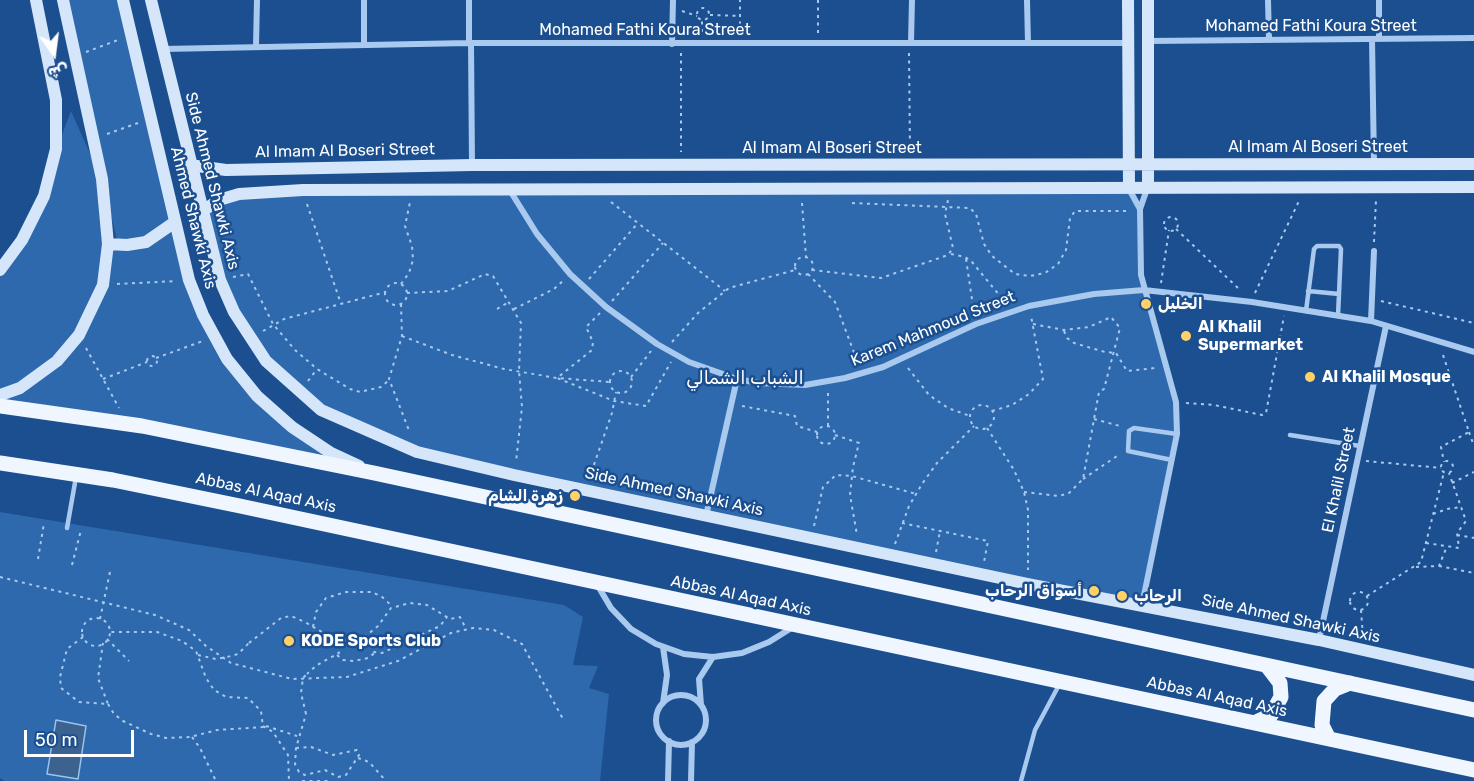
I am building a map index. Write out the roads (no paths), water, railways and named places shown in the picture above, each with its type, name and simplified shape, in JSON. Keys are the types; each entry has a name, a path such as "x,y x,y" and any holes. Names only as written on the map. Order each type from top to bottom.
{"main road":[{"path":"0,406 128,423 374,472 1474,710"},
{"name":"Abbas Al Aqad Axis","path":"0,463 76,474 240,506 1474,770"},
{"path":"1254,723 1272,715 1281,697 1280,683 1267,666"},
{"path":"1329,739 1322,725 1324,701 1335,689 1350,683"}],"street":[{"path":"0,270 22,240 44,196 56,149 57,100 36,0"},
{"path":"0,395 20,388 57,361 79,334 104,285 108,244 102,179 63,0"},
{"name":"Ahmed Shawki Axis","path":"123,0 189,280 214,336 227,359 257,396 292,427 331,453 374,472"},
{"name":"Side Ahmed Shawki Axis","path":"151,0 201,212 220,280 234,312 252,343 266,361 321,410 417,452 514,475 1028,584 1319,640 1474,675"},
{"path":"256,46 257,0"},
{"path":"364,0 364,44"},
{"path":"469,0 472,165"},
{"path":"672,44 673,0"},
{"path":"910,42 912,0"},
{"path":"1027,0 1028,43"},
{"path":"1128,0 1129,188 1140,210"},
{"path":"1142,605 1176,434 1176,402 1144,290 1140,267 1140,210 1148,188 1148,0"},
{"path":"1268,0 1269,40"},
{"path":"1374,164 1376,39 1379,0"},
{"name":"Mohamed Fathi Koura Street","path":"1148,41 1474,38"},
{"name":"Mohamed Fathi Koura Street","path":"162,49 470,43 1128,43"},
{"name":"Al Imam Al Boseri Street","path":"190,165 226,170 472,165 1474,164"},
{"path":"201,212 219,200 239,194 303,190 1474,187"},
{"name":"Karem Mahmoud Street","path":"508,188 537,234 570,274 606,307 667,350 737,379 782,385 828,382 862,374 903,359 976,324 1029,306 1094,294 1144,290 1252,302 1371,321 1474,352"},
{"path":"108,244 128,245 146,242 175,222"},
{"path":"1371,321 1374,251"},
{"name":"El Khalil Street","path":"1319,640 1386,326"},
{"path":"706,516 737,379"},
{"path":"596,583 621,619 643,637 684,654 713,657 756,648 794,626"},
{"path":"663,647 667,675 663,703"},
{"path":"701,705 683,695 668,698 656,716 659,731 669,741 680,744 692,742 702,733 705,726 705,712 701,705 699,679 713,657"},
{"path":"668,781 669,741"},
{"path":"691,781 692,742"}],"lane":[{"path":"1306,311 1315,248 1338,246 1341,249 1338,316"},
{"path":"1308,291 1339,294"},
{"path":"1172,460 1130,452 1127,449 1131,429 1176,434"},
{"path":"1290,435 1360,446"},
{"path":"67,528 76,474"},
{"path":"1021,781 1035,730 1060,682"}],"place":[{"name":"الخليل","path":"1146,304"},
{"name":"Al Khalil Supermarket","path":"1186,336"},
{"name":"Al Khalil Mosque","path":"1310,377"},
{"name":"زهرة الشام","path":"575,496"},
{"name":"أسواق الرحاب","path":"1094,591"},
{"name":"الرحاب","path":"1122,596"},
{"name":"KODE Sports Club","path":"289,641"}],"district":[{"name":"الشباب الشمالي","path":"745,379"}]}
